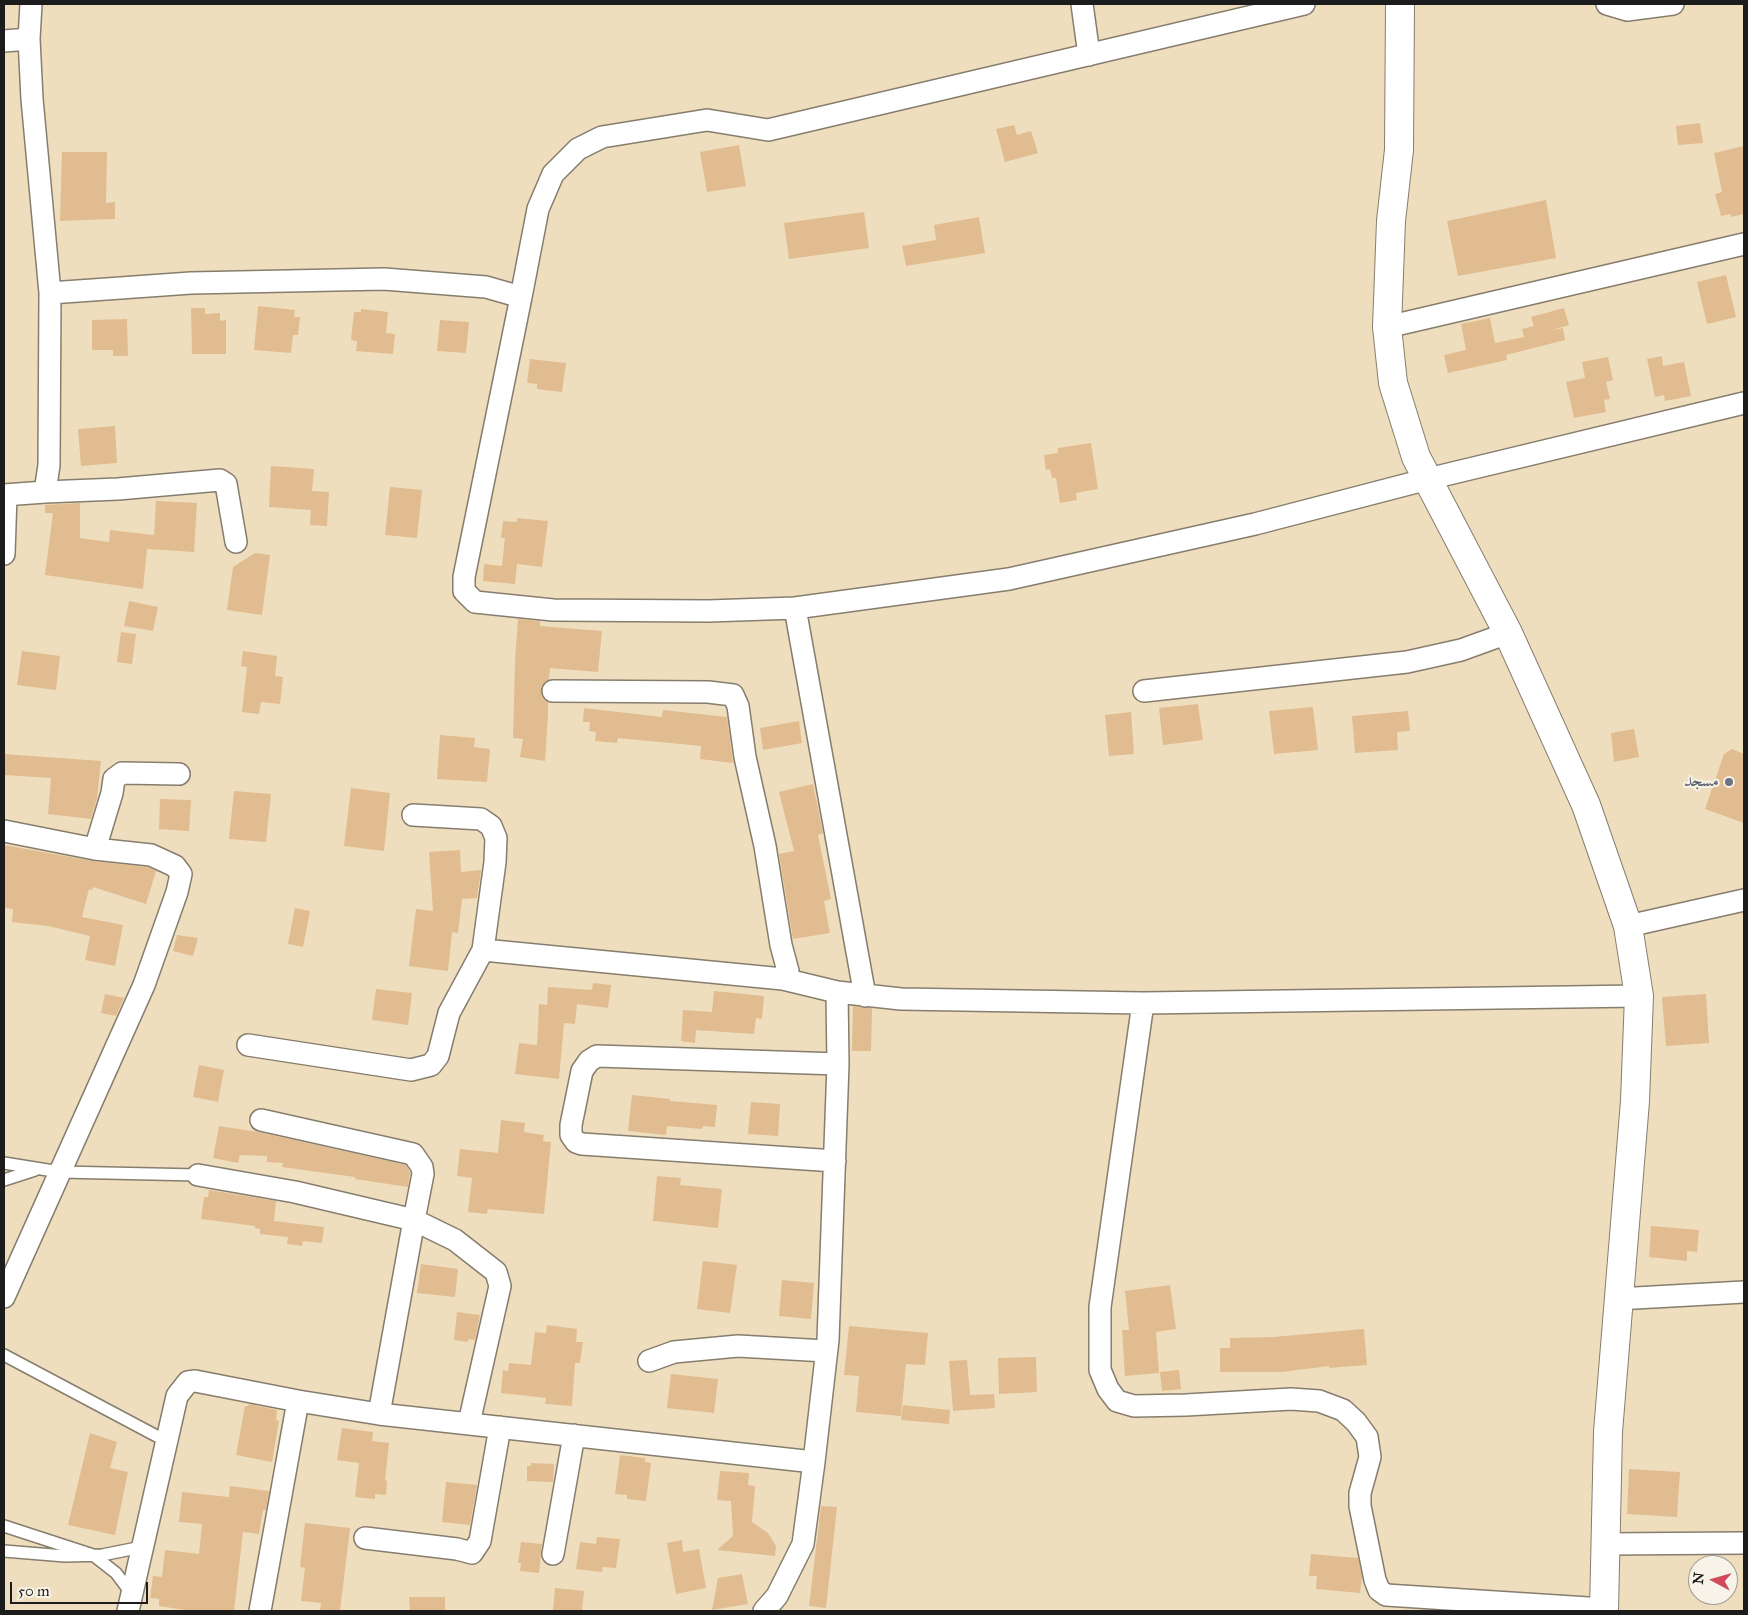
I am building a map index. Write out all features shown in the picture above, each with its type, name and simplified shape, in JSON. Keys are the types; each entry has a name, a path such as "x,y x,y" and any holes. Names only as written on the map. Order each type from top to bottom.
{"main road":[{"path":"1400,4 1399,150 1391,221 1387,327 1393,384 1416,457 1508,632 1586,805 1628,926 1639,996 1634,1101 1608,1432 1604,1610"}],"street":[{"path":"31,4 28,39 50,293 49,456 45,492"},
{"path":"1082,4 1089,55"},
{"path":"1304,4 768,130 707,120 602,137 578,149 553,174 538,209 464,577 464,591 468,597 475,602 553,610 709,611 795,608 1009,579 1255,524 1428,479 1744,403"},
{"path":"1607,4 1627,10 1673,4"},
{"path":"4,41 28,39"},
{"path":"1387,327 1744,244"},
{"path":"50,293 191,283 384,279 486,286 521,297"},
{"path":"4,554 5,495 118,489 220,480 226,484 236,542"},
{"path":"795,608 865,996"},
{"path":"1144,691 1407,662 1461,650 1508,632"},
{"path":"553,691 708,692 733,695 738,706 745,757 765,846 781,945 788,970 783,979"},
{"path":"95,849 112,793 114,779 122,773 178,774"},
{"path":"248,1045 411,1070 430,1065 438,1056 450,1013 483,950 495,862 496,838 491,826 481,820 412,815"},
{"path":"4,831 95,849 151,855 175,866 181,874 178,892 144,985 4,1297"},
{"path":"1628,926 1744,900"},
{"path":"483,950 783,979 837,992 865,996 1144,1003 1639,996"},
{"path":"764,1611 777,1596 803,1544 814,1462 826,1352 838,1064 837,992"},
{"path":"1144,1003 1100,1307 1100,1370 1108,1389 1117,1401 1134,1406 1291,1399 1320,1401 1343,1410 1356,1422 1367,1437 1370,1457 1360,1492 1360,1506 1379,1590 1386,1595 1604,1610"},
{"path":"835,1161 582,1144 576,1142 571,1135 571,1125 582,1071 589,1061 596,1056 605,1054 838,1064"},
{"path":"261,1120 413,1154 422,1167 379,1414"},
{"path":"198,1175 295,1192 414,1220 455,1240 496,1272 500,1286 469,1423"},
{"path":"1617,1299 1744,1292"},
{"path":"649,1360 674,1352 738,1346 826,1352"},
{"path":"130,1603 177,1396 188,1382 195,1381 298,1401 379,1414 814,1462"},
{"path":"260,1611 298,1401"},
{"path":"365,1538 457,1549 472,1553 480,1541 500,1427"},
{"path":"553,1554 574,1435"},
{"path":"1605,1544 1744,1543"}],"lane":[{"path":"4,1163 60,1172 198,1175"},
{"path":"4,1180 39,1169"},
{"path":"4,1355 166,1441"},
{"path":"4,1526 93,1555 116,1573 130,1603"},
{"path":"4,1551 65,1556 93,1555 142,1547"}],"building":[{"path":"1700,123 1703,143 1678,145 1676,126"},
{"path":"1014,125 1017,135 1031,131 1038,153 1005,162 996,129"},
{"path":"739,145 746,186 707,192 700,152"},
{"path":"1744,146 1744,214 1731,217 1731,214 1721,216 1715,194 1722,192 1714,153"},
{"path":"62,152 107,152 106,203 115,202 115,219 60,221"},
{"path":"1546,200 1556,258 1458,276 1447,221"},
{"path":"864,212 869,248 789,259 784,223"},
{"path":"979,217 985,253 906,266 902,246 936,240 934,225"},
{"path":"1726,275 1736,317 1707,324 1697,282"},
{"path":"258,306 295,310 294,317 300,317 298,335 293,335 291,353 254,350"},
{"path":"191,308 205,308 205,314 220,313 220,321 226,320 226,354 192,354"},
{"path":"1564,308 1569,325 1549,331 1563,328 1565,340 1506,355 1507,360 1448,373 1444,355 1466,350 1461,324 1490,318 1495,343 1524,337 1522,329 1534,326 1531,317"},
{"path":"361,309 388,312 386,333 395,334 393,354 356,351 357,341 351,340 354,312 361,312"},
{"path":"127,319 128,356 113,356 113,350 92,350 92,320"},
{"path":"440,320 469,322 466,353 437,351"},
{"path":"1662,356 1663,366 1684,362 1691,396 1665,401 1664,395 1655,397 1647,359"},
{"path":"1608,357 1613,380 1606,382 1610,399 1604,400 1606,412 1574,418 1566,382 1585,378 1582,362"},
{"path":"530,359 566,363 562,392 537,389 537,384 527,383"},
{"path":"115,426 117,463 81,466 78,429"},
{"path":"1091,443 1098,489 1076,493 1077,500 1060,503 1056,478 1052,478 1050,469 1046,470 1044,455 1058,453 1058,448"},
{"path":"271,466 314,469 312,491 329,492 327,526 310,525 311,510 269,507"},
{"path":"390,487 422,490 417,538 385,535"},
{"path":"156,501 197,503 194,552 147,549 143,589 45,575 53,513 45,513 45,505 80,503 80,538 109,542 110,530 154,535"},
{"path":"517,518 548,521 542,567 517,564 515,584 483,581 484,564 502,566 505,538 501,538 503,521 517,522"},
{"path":"255,553 270,555 262,615 227,610 233,567"},
{"path":"129,601 158,607 153,631 124,626"},
{"path":"518,619 540,621 540,626 602,631 598,672 550,668 549,679 542,685 542,698 548,702 545,761 520,757 523,739 513,738"},
{"path":"121,632 136,634 132,664 117,662"},
{"path":"22,651 60,656 56,690 17,685"},
{"path":"243,651 277,656 275,676 283,677 280,704 261,702 259,714 242,712 247,667 241,666"},
{"path":"1198,704 1203,740 1163,745 1159,708"},
{"path":"1313,707 1318,750 1274,754 1269,711"},
{"path":"584,708 662,717 663,710 727,717 733,763 700,759 701,746 618,738 617,743 595,741 596,732 589,731 590,722 583,722"},
{"path":"1408,711 1410,731 1397,732 1398,750 1355,753 1352,716"},
{"path":"1131,712 1134,754 1109,756 1105,715"},
{"path":"799,721 802,743 763,750 760,728"},
{"path":"1634,729 1639,757 1614,762 1611,733"},
{"path":"440,735 475,738 474,747 490,749 487,782 437,779"},
{"name":"مسجد","path":"1732,749 1744,754 1744,823 1705,809 1724,754"},
{"path":"4,754 101,761 97,798 91,819 48,814 51,778 4,775"},
{"path":"813,784 823,833 818,835 831,899 824,901 830,933 793,939 779,854 794,851 779,792"},
{"path":"351,788 390,793 384,851 344,846"},
{"path":"234,791 271,794 266,842 229,839"},
{"path":"160,799 191,800 189,831 159,829"},
{"path":"4,845 93,861 148,867 156,871 146,904 93,887 92,890 89,889 82,917 123,925 115,966 85,960 90,936 48,926 12,922 13,909 4,908"},
{"path":"460,850 461,872 481,870 477,898 462,899 458,933 452,932 448,971 409,966 416,909 433,911 429,852"},
{"path":"295,908 310,911 303,947 288,944"},
{"path":"177,935 198,938 193,956 173,951"},
{"path":"593,983 611,985 608,1008 577,1004 575,1024 564,1023 559,1079 515,1074 519,1043 537,1045 539,1004 547,1005 548,987 592,990"},
{"path":"376,989 412,993 408,1025 372,1020"},
{"path":"714,991 764,996 762,1019 756,1018 754,1034 696,1030 695,1043 681,1041 683,1010 712,1012"},
{"path":"105,994 124,998 116,1016 101,1013"},
{"path":"1706,994 1709,1043 1666,1046 1662,997"},
{"path":"853,1006 872,1008 871,1051 852,1051"},
{"path":"199,1065 224,1070 218,1102 193,1097"},
{"path":"632,1095 670,1099 670,1101 717,1105 715,1127 703,1126 702,1129 667,1126 666,1135 628,1131"},
{"path":"751,1102 780,1104 778,1136 748,1134"},
{"path":"501,1120 525,1123 524,1132 544,1135 543,1141 551,1142 544,1214 488,1209 487,1214 468,1212 472,1178 457,1176 460,1149 498,1153"},
{"path":"219,1126 258,1132 406,1165 410,1173 408,1187 355,1179 355,1177 282,1167 283,1163 267,1162 267,1156 240,1155 238,1163 213,1158"},
{"path":"657,1176 681,1178 680,1185 722,1189 718,1228 653,1221"},
{"path":"209,1190 276,1201 274,1221 324,1227 322,1243 303,1241 302,1246 287,1244 288,1237 260,1234 260,1229 255,1228 255,1226 201,1219 204,1197 208,1197"},
{"path":"1651,1226 1699,1230 1697,1252 1687,1251 1687,1261 1649,1257"},
{"path":"703,1261 737,1265 730,1313 697,1309"},
{"path":"421,1264 458,1269 455,1297 417,1293"},
{"path":"782,1280 814,1283 811,1319 779,1316"},
{"path":"1170,1285 1176,1329 1156,1332 1159,1373 1125,1376 1122,1330 1129,1330 1125,1291"},
{"path":"457,1312 480,1315 475,1340 468,1339 468,1342 454,1340"},
{"path":"547,1325 577,1329 576,1342 583,1342 580,1363 575,1363 572,1406 545,1404 546,1398 501,1393 503,1370 508,1371 509,1363 531,1365 535,1332 546,1333"},
{"path":"849,1326 928,1333 925,1365 906,1364 901,1416 856,1412 859,1376 844,1375"},
{"path":"1364,1329 1367,1365 1329,1368 1329,1366 1282,1372 1220,1372 1220,1348 1230,1348 1230,1338 1273,1337"},
{"path":"1036,1357 1037,1392 999,1394 998,1358"},
{"path":"967,1360 970,1395 994,1394 995,1408 953,1411 949,1361"},
{"path":"1179,1370 1181,1389 1162,1391 1160,1372"},
{"path":"671,1374 718,1379 714,1413 667,1408"},
{"path":"249,1404 277,1410 276,1420 279,1421 272,1462 236,1455 245,1406"},
{"path":"903,1405 950,1410 949,1424 901,1420"},
{"path":"342,1428 373,1432 372,1441 389,1443 385,1480 387,1481 386,1495 375,1494 375,1499 355,1497 359,1463 337,1460"},
{"path":"90,1433 117,1442 110,1468 128,1472 115,1535 68,1525"},
{"path":"620,1455 645,1458 645,1462 651,1463 646,1501 627,1499 627,1495 615,1494"},
{"path":"531,1463 554,1464 553,1482 527,1481 527,1466 531,1466"},
{"path":"1629,1469 1680,1472 1677,1517 1627,1514"},
{"path":"720,1471 749,1473 748,1485 755,1486 752,1522 768,1533 776,1546 775,1556 717,1550 733,1536 731,1501 717,1500"},
{"path":"446,1482 477,1485 470,1525 442,1522"},
{"path":"230,1486 269,1491 266,1510 263,1510 259,1534 243,1532 234,1611 191,1611 159,1606 159,1599 150,1598 153,1576 162,1577 165,1550 199,1554 202,1524 179,1522 182,1492 229,1497"},
{"path":"821,1506 837,1507 826,1608 809,1606"},
{"path":"305,1523 350,1528 340,1611 320,1611 321,1603 301,1601 305,1568 300,1567"},
{"path":"597,1537 620,1539 616,1568 603,1567 602,1572 576,1569 580,1542 596,1544"},
{"path":"682,1540 683,1552 699,1549 706,1588 676,1594 667,1543"},
{"path":"521,1542 542,1544 539,1573 520,1571 521,1563 518,1563"},
{"path":"1311,1554 1358,1558 1362,1576 1360,1593 1316,1589 1317,1576 1309,1576"},
{"path":"742,1574 748,1604 712,1610 718,1578"},
{"path":"555,1588 584,1591 582,1611 553,1611"},
{"path":"409,1597 445,1597 445,1611 410,1611"}],"place":[{"name":"مسجد","path":"1729,782"}]}
